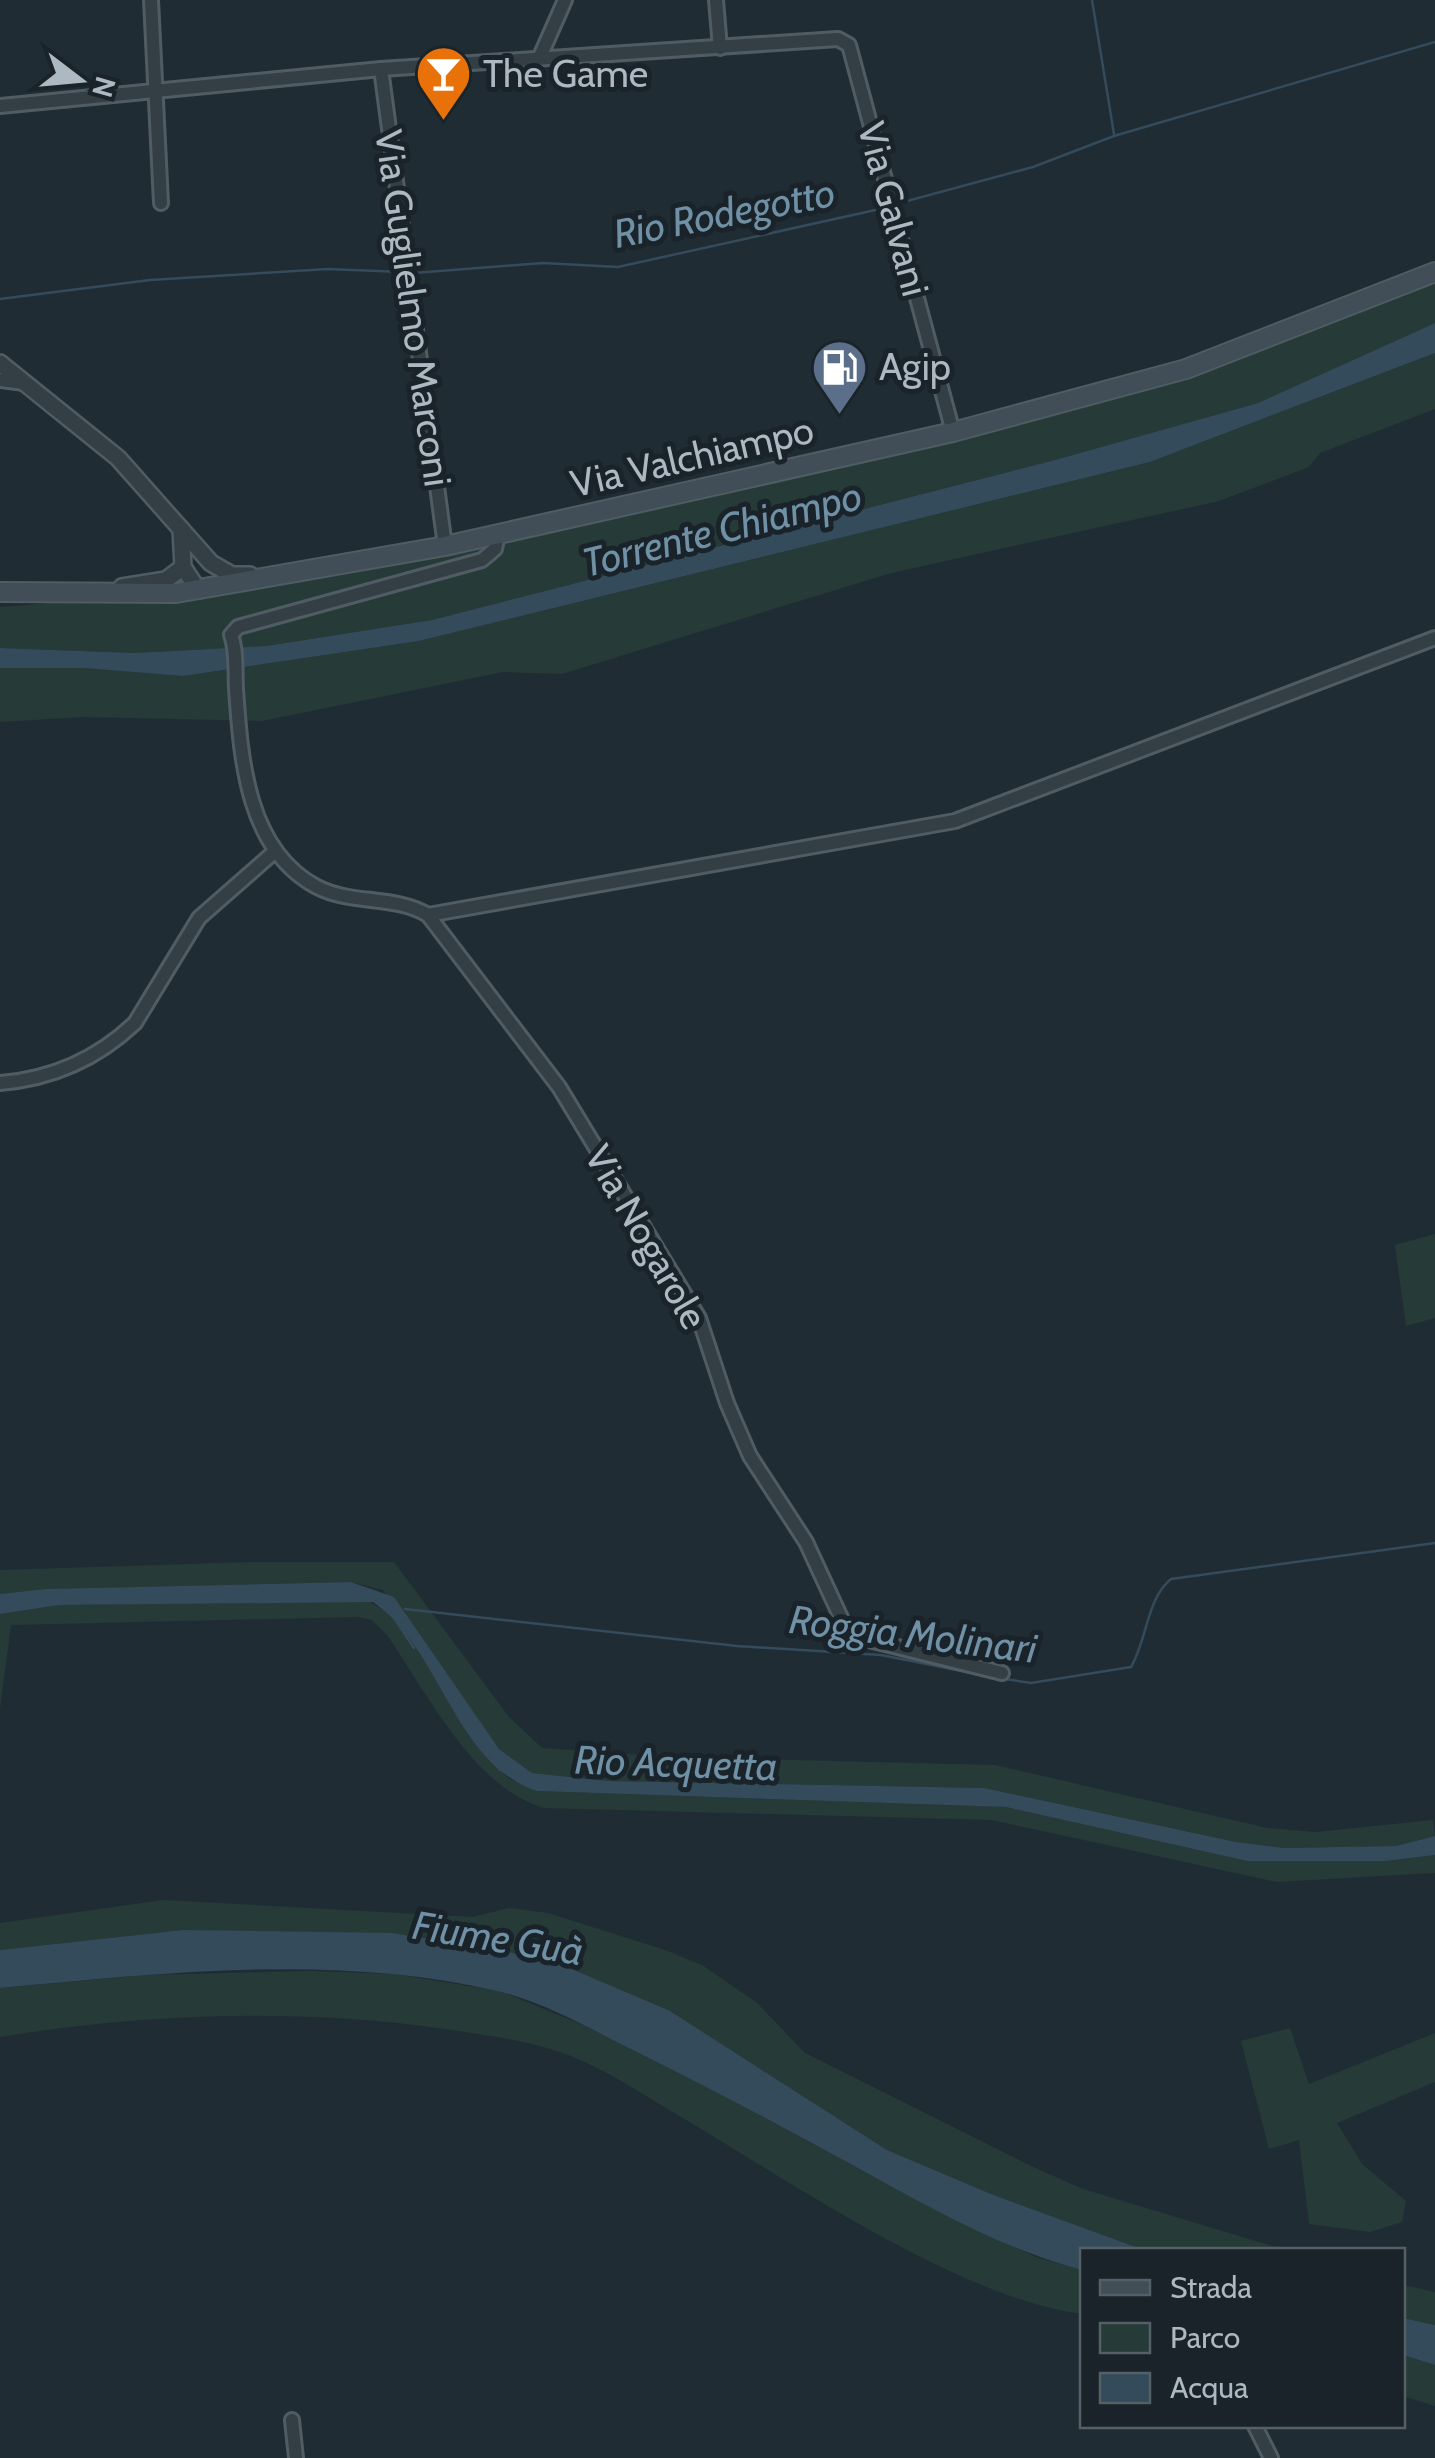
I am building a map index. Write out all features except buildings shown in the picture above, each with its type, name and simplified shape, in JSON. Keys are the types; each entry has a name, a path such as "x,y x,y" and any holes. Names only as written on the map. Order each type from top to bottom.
{"main road":[{"name":"Via Valchiampo","path":"0,592 198,590 445,546 953,432 1219,359 1435,272"}],"street":[{"path":"151,0 161,204"},
{"path":"539,59 565,0"},
{"path":"0,106 156,94 382,69 720,48 716,0"},
{"name":"Via Galvani","path":"720,48 838,39 849,45 953,432"},
{"name":"Via Guglielmo Marconi","path":"382,69 445,546"},
{"path":"0,363 118,458 205,556 232,575 304,573"},
{"path":"0,380 24,384"},
{"path":"181,529 183,567 198,590"},
{"path":"498,534 494,549 482,560 238,627 231,634 250,790 273,853 296,874 345,898 413,906 428,916 955,821 1197,725 1435,638"},
{"path":"198,590 205,556"},
{"path":"92,592 166,580 183,567"},
{"path":"0,1083 50,1078 123,1034 135,1023 200,918 273,853"},
{"name":"Via Nogarole","path":"428,916 560,1087 699,1318 727,1403 750,1456 806,1542 849,1635 1002,1672"},
{"path":"292,2420 296,2458"},
{"path":"1256,2428 1271,2458"}],"green space":[{"path":"1435,279 1435,323 1258,403 1055,460 432,620 266,646 135,653 0,648 0,607 232,589 1110,395"},
{"path":"1435,353 1435,409 1320,453 1309,467 1219,501 891,573 562,674 503,672 262,721 83,717 0,722 0,668 83,668 183,676 419,641 1150,462"},
{"path":"1435,1234 1435,1318 1406,1326 1395,1245"},
{"path":"394,1562 509,1717 542,1748 671,1757 995,1765 1267,1828 1316,1832 1433,1820 1435,1836 1396,1846 1284,1848 1236,1842 984,1788 609,1781 532,1773 499,1749 383,1590 351,1582 46,1589 0,1594 0,1570"},
{"path":"366,1600 393,1615 403,1627 486,1754 508,1778 537,1791 1006,1807 1247,1861 1386,1861 1435,1855 1435,1873 1277,1882 992,1820 544,1808 519,1797 474,1760 387,1635 372,1620 359,1617 11,1625 0,1709 0,1614 60,1605"},
{"path":"164,1900 473,1917 509,1908 548,1913 702,1965 757,2003 805,2053 1031,2166 1083,2189 1278,2248 1139,2248 991,2194 887,2150 670,2011 183,1930 0,1950 0,1923"},
{"path":"311,1971 394,1974 500,1991 583,2025 712,2089 922,2203 1038,2258 1080,2269 1080,2314 1034,2304 931,2262 825,2204 609,2074 579,2059 534,2045 390,2022 278,2016 166,2018 0,2037 0,1988 149,1975"},
{"path":"1290,2028 1309,2084 1435,2033 1435,2082 1337,2123 1362,2164 1406,2201 1402,2222 1370,2232 1309,2224 1299,2140 1269,2149 1241,2041"},
{"path":"1405,2285 1435,2292 1435,2325 1405,2318"},
{"path":"1405,2356 1435,2365 1435,2406 1405,2397"}],"water":[{"path":"1435,323 1435,353 1150,462 419,641 183,676 83,668 0,668 0,648 135,653 266,646 432,620 1055,460 1258,403"},
{"path":"351,1582 394,1597 499,1749 532,1773 609,1781 984,1788 1236,1842 1284,1848 1396,1846 1435,1836 1435,1855 1386,1861 1247,1861 1006,1807 537,1791 509,1777 486,1757 416,1647 373,1602 60,1605 0,1614 0,1594 45,1589"},
{"path":"183,1930 392,1933 548,1959 670,2011 887,2150 991,2194 1139,2248 1080,2248 1080,2269 1023,2251 938,2212 585,2026 497,1991 436,1979 312,1969 186,1972 0,1988 0,1950"},
{"path":"1405,2318 1435,2325 1435,2365 1405,2356"}],"waterway":[{"path":"1092,0 1114,134"},
{"name":"Rio Rodegotto","path":"896,204 1033,167 1114,136 1435,42"},
{"name":"Rio Rodegotto","path":"414,273 543,263 618,267 889,207"},
{"name":"Rio Rodegotto","path":"0,299 150,280 328,269 402,272"},
{"name":"Roggia Molinari","path":"1005,1679 1031,1683 1131,1667 1152,1608 1171,1579 1435,1543"},
{"name":"Roggia Molinari","path":"405,1609 737,1646 881,1655 992,1677"},
{"name":"Rio Acquetta","path":"391,1613 414,1648"},
{"name":"Rio Acquetta","path":"480,1746 500,1770"}],"place":[{"name":"The Game","path":"444,123"},
{"name":"Agip","path":"840,416"}],"water label":[{"name":"Torrente Chiampo","path":"722,529"},
{"name":"Fiume Guà","path":"498,1938"}]}
